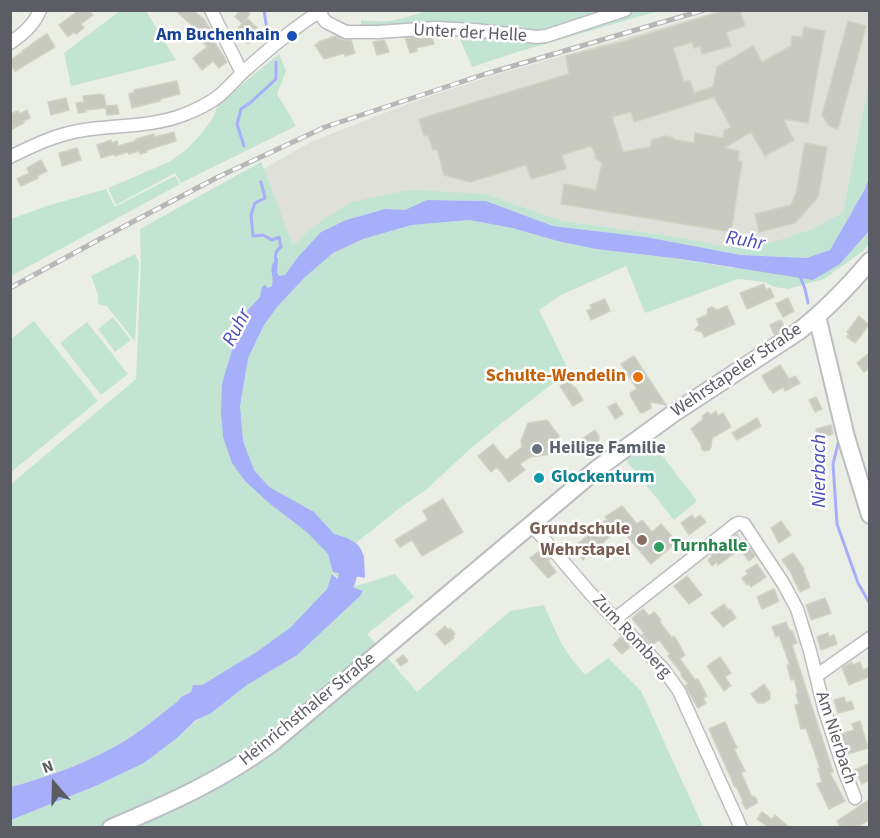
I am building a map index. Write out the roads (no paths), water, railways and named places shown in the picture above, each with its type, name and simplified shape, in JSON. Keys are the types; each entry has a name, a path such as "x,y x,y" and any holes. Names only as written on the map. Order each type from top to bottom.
{"main road":[{"name":"Wehrstapeler Straße","path":"403,633 564,495 636,440 799,331 851,284 870,261"},
{"path":"817,316 846,437 870,515"},
{"name":"Heinrichsthaler Straße","path":"111,828 173,801 232,771 272,743 403,633"}],"street":[{"path":"10,43 28,29 35,21 39,10"},
{"path":"211,10 242,73"},
{"name":"Unter der Helle","path":"321,11 326,22 346,32 435,28 537,37 625,10"},
{"path":"10,157 63,134 158,122 200,108 220,95 289,32 321,11"},
{"name":"Am Nierbach","path":"615,619 731,527 741,523 746,526 783,583 800,617 830,728 855,798"},
{"name":"Zum Romberg","path":"531,524 590,593 673,681 698,730 741,828"},
{"name":"Am Nierbach","path":"816,676 870,638"}],"water":[{"path":"869,177 869,231 840,264 813,280 681,259 596,249 469,220 412,225 363,239 333,253 305,277 277,307 264,325 248,358 240,406 243,441 254,470 269,487 314,512 334,534 357,544 364,557 365,578 333,572 328,554 308,533 245,481 232,463 223,437 222,383 236,337 248,310 260,297 262,287 272,286 274,261 278,258 279,276 285,275 321,232 346,220 385,209 405,210 427,200 486,201 553,226 646,237 741,255 806,258 830,250 865,189"},
{"path":"332,574 342,583 363,591 297,655 247,685 210,714 196,720 144,763 98,785 11,820 11,787 84,762 133,736 181,697 191,692 193,685 202,685 258,651 291,627 327,589"}],"waterway":[{"path":"264,10 267,30"},
{"path":"244,146 237,124 241,109 276,79 276,62"},
{"path":"261,182 265,198 255,203 251,215 253,236 263,235 272,240 279,237 281,247 276,253 276,263"},
{"name":"Nierbach","path":"800,276 808,303"},
{"name":"Nierbach","path":"839,440 833,464 837,524 858,583 870,604"},
{"name":"Ruhr","path":"330,604 347,580 347,567 339,553"}],"railway":[{"path":"10,288 218,177 325,127 482,75 704,10"}],"place":[{"name":"Am Buchenhain","path":"292,36"},
{"name":"Schulte-Wendelin","path":"638,377"},
{"name":"Heilige Familie","path":"537,449"},
{"name":"Glockenturm","path":"539,478"},
{"name":"Grundschule Wehrstapel","path":"642,540"},
{"name":"Turnhalle","path":"659,547"}]}
